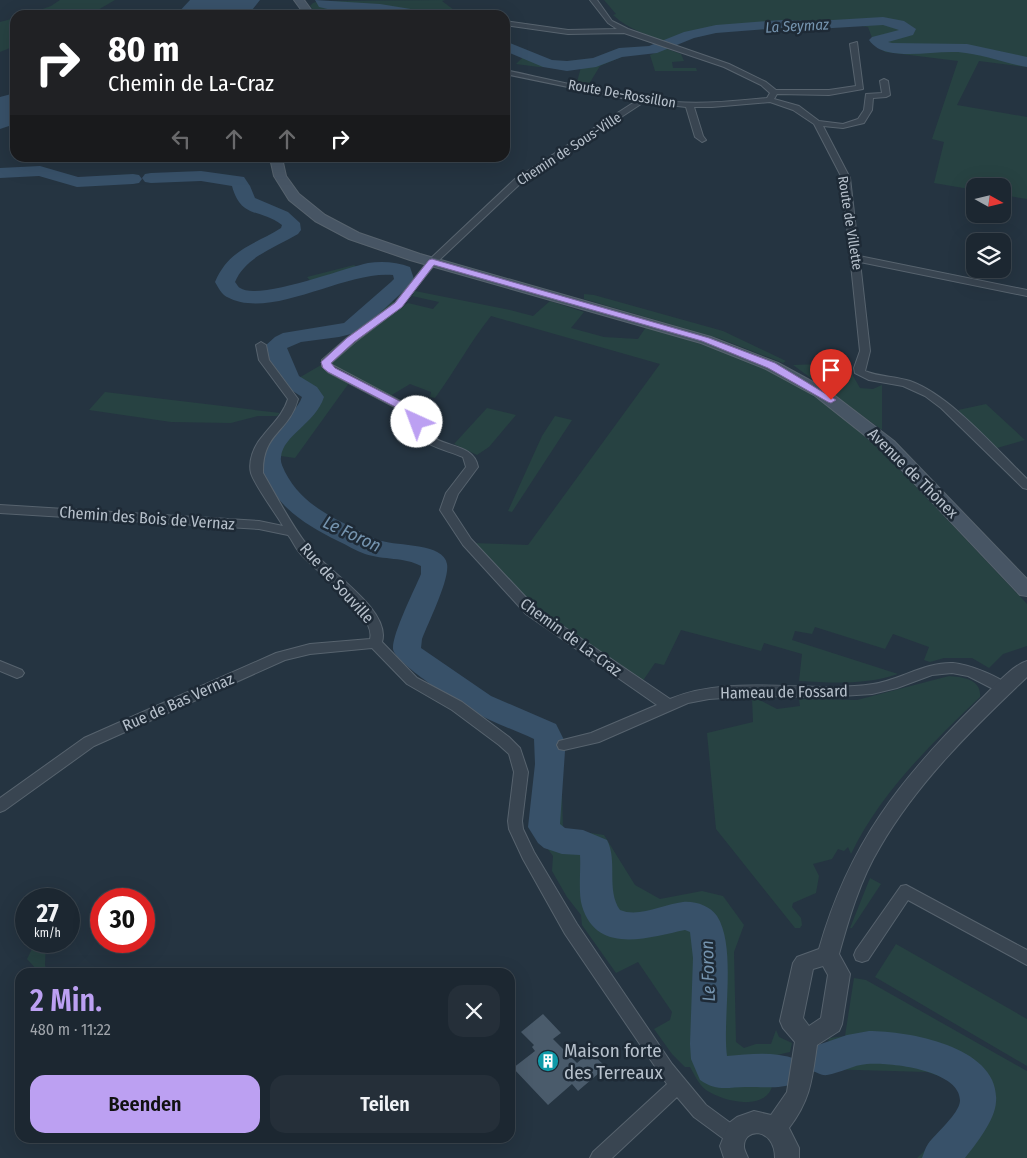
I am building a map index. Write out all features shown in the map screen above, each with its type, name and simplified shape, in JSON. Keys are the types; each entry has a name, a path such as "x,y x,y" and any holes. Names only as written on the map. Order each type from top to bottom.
{"main road":[{"name":"Avenue de Thônex","path":"277,162 278,170 288,189 301,204 320,218 354,236 432,262 706,340 764,362 820,392 878,436 1027,590"}],"street":[{"name":"Route de Villette","path":"593,0 610,22 625,31 732,68 769,87 772,96 796,108 817,124 846,178 865,351 859,368 860,372 873,378 906,383 929,394 945,406 1027,485"},
{"path":"510,24 568,32 625,31"},
{"name":"Route De-Rossillon","path":"510,73 642,100 688,105 772,96 792,91 804,94 860,87 854,44"},
{"path":"817,124 843,126 861,121 868,110 869,96 886,95 884,81"},
{"name":"Chemin de Sous-Ville","path":"432,262 518,181 642,100"},
{"path":"688,105 698,137 702,140"},
{"path":"856,258 1027,293"},
{"name":"Chemin de La-Craz","path":"432,262 398,305 330,357 326,362 327,366 413,412 420,432 428,440 467,455 472,467 452,493 446,510 467,542 531,611 669,706"},
{"name":"Rue de Souville","path":"261,345 264,360 293,399 291,408 286,416 269,434 259,449 256,459 257,472 307,553 369,614 378,630 375,643"},
{"name":"Chemin des Bois de Vernaz","path":"0,509 261,525 293,532"},
{"path":"375,643 412,681 457,706 504,741 515,752 521,772 515,821 520,839 570,929 678,1085 735,1147"},
{"name":"Rue de Bas Vernaz","path":"0,806 89,742 270,660 310,649 375,643"},
{"path":"0,666 17,673"},
{"path":"775,1128 792,1106 798,1093 808,1039 830,1024 839,974 828,955 844,903 880,830 939,753 1027,667"},
{"name":"Hameau de Fossard","path":"564,745 594,738 691,697 734,692 870,690 944,668 969,671 1004,689"},
{"path":"862,955 906,891 1027,958"},
{"path":"808,1039 791,1021 804,964 828,955"},
{"path":"599,1158 678,1085"},
{"path":"735,1147 740,1127 750,1122 764,1122 775,1128 786,1142 787,1158"}],"green space":[{"path":"60,0 115,0 98,10 40,10"},
{"path":"445,0 442,1 454,10 314,10 310,6 319,1"},
{"path":"604,0 1027,0 1027,67 979,61 957,105 1027,117 1027,199 1011,196 1011,178 966,178 966,188 934,183 944,142 932,139 958,61 885,52 874,43 868,27 857,25 697,32 669,43 626,25 613,15 616,14"},
{"path":"10,19 10,48 0,52 0,22"},
{"path":"510,46 524,50 540,63 580,64 620,52 626,55 600,66 589,84 577,82 581,67 539,67 516,64 523,57 510,51"},
{"path":"665,48 681,54 684,61 672,62 673,68 696,68 697,71 655,71 650,55 655,53 652,51"},
{"path":"354,265 362,271 314,285 307,277"},
{"path":"415,291 533,316 550,301 584,312 571,328 604,337 638,339 646,327 721,351 775,374 811,394 846,420 879,449 1027,604 1027,646 1003,654 989,668 972,658 944,658 930,662 924,660 929,647 893,634 885,649 815,627 812,634 795,631 792,640 898,674 861,682 812,682 799,681 802,654 764,643 761,651 681,630 664,665 655,663 642,682 535,607 510,584 472,543 528,545 660,364 491,316 435,398 430,397 431,392 410,384 390,396 333,365 332,362 368,331 408,303 433,309 439,302 412,296"},
{"path":"584,294 594,295 723,331 786,361 783,363 721,339 584,299"},
{"path":"386,299 397,303 362,329 356,327"},
{"path":"850,363 852,374 860,388 873,389 882,385 882,430 793,365"},
{"path":"321,365 336,377 349,383 295,458 274,455 281,439 315,408 319,401 319,393 312,386 297,379"},
{"path":"105,392 280,413 277,416 258,416 231,423 171,422 89,410"},
{"path":"986,404 1025,440 997,448 958,410"},
{"path":"487,408 516,415 489,447 477,455 454,444"},
{"path":"555,416 572,420 512,512 508,511 542,436"},
{"path":"949,676 970,680 978,686 980,697 943,733 892,789 863,831 851,854 848,847 844,851 838,849 832,859 813,864 819,876 816,893 793,903 792,907 801,918 802,925 800,928 795,928 716,829 707,733 753,722 752,698 756,698 777,709 800,706 799,699 857,700"},
{"path":"555,750 561,758 563,829 604,835 635,885 660,899 702,891 723,896 744,925 734,952 736,1042 744,1048 756,1044 771,1044 776,1030 779,1037 792,1043 790,1052 735,1065 724,1061 716,1053 713,1040 718,967 715,941 707,918 701,910 692,907 645,917 621,915 614,906 611,896 611,859 602,839 561,833 555,830 552,825"},
{"path":"542,841 588,852 590,890 594,912 602,926 614,933 629,934 689,924 700,928 705,943 704,1006 699,1052 702,1065 713,1079 722,1082 773,1082 770,1092 763,1098 755,1101 734,1101 724,1098 706,1090 690,1067 685,1067 672,1054 654,1029 670,1020 672,1012 638,962 616,973 582,925 581,915 567,897 552,871 553,856"},
{"path":"870,878 881,884 852,928 850,928"},
{"path":"896,944 1027,1019 1027,1066 875,977"},
{"path":"30,953 46,953 46,968 35,968 27,959"},
{"path":"854,978 866,980 1027,1071 1027,1158 917,1158 940,1136 966,1099 960,1083 927,1072 822,1069 829,1038 845,1036"}],"water":[{"path":"190,0 260,0 252,10 181,10"},
{"path":"10,94 10,126 0,129 0,97"}],"building":[{"name":"Maison forte des Terreaux","path":"543,1014 561,1033 553,1039 577,1063 590,1052 606,1067 578,1091 572,1084 548,1105 515,1070 515,1066 535,1051 532,1047 534,1045 521,1032"}],"waterway":[{"name":"La Seymaz","path":"322,0 324,4 336,7 392,10"},
{"name":"La Seymaz","path":"510,48 549,64 567,66 596,62 619,53 652,50 689,35 716,29 781,24 816,25 883,21 899,24 909,29 908,32 877,40 887,47 895,49 951,47 990,52 1027,62"},
{"name":"Le Foron","path":"0,173 40,171 77,182 133,179"},
{"name":"Le Foron","path":"151,178 201,176 238,181 248,202 281,216 291,223 291,230 253,251 236,263 229,272 225,282 233,293 248,297 268,296 315,285 369,269 391,268 403,271 404,279 401,283 352,327 339,331 300,335 282,341 276,346 282,365 290,380 307,390 313,397 310,406 304,414 276,439 269,459 271,468 286,493 313,517 374,548 421,556 434,562 434,574 408,639 407,651 421,663 481,703 546,732 549,740 550,764 544,827 555,839 583,843 596,849 598,905 608,920 622,926 637,926 685,916 697,917 705,925 709,939 710,958 707,1044 709,1059 713,1068 725,1073 746,1070 783,1071"},
{"name":"Le Foron","path":"825,1059 863,1048 882,1047 917,1052 936,1058 954,1065 967,1075 976,1087 978,1101 976,1108 963,1131 941,1158"}],"place":[{"name":"Maison forte des Terreaux","path":"548,1061"}],"route":[{"path":"417,422 413,412 332,370 327,366 326,362 351,340 398,305 432,262 706,340 772,366 831,400"}]}
